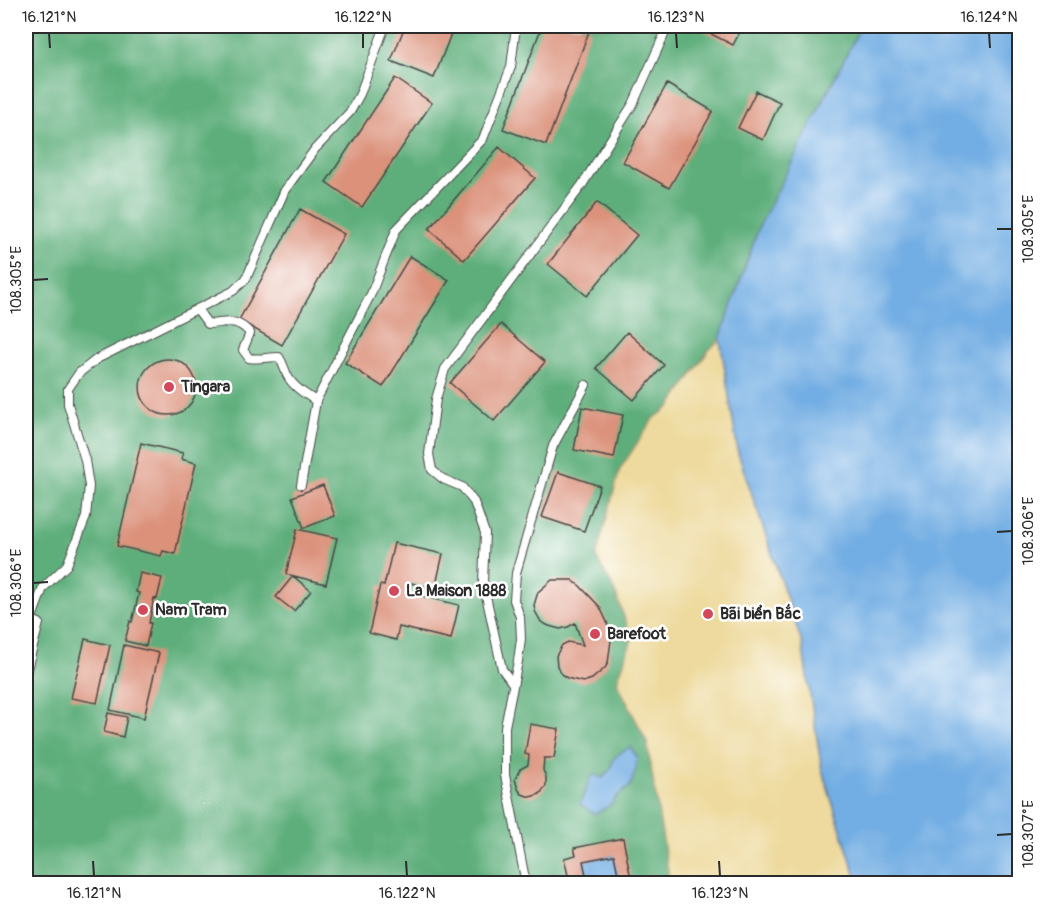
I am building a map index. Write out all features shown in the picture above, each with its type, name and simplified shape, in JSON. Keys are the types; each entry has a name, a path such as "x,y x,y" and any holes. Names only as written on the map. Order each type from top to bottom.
{"lane":[{"path":"26,673 39,623 28,619 44,588 67,565 86,517 89,486 85,460 68,404 68,389 79,373 97,359 233,291 246,279 285,190 315,149 350,112 360,94 385,26"},
{"path":"301,485 316,401 371,294 396,230 483,139 511,67 516,26"},
{"path":"513,684 502,669 483,582 485,533 474,502 462,487 443,479 432,470 429,454 436,399 445,369 582,185 633,104 668,26"},
{"path":"197,309 208,324 233,321 245,328 250,333 243,350 249,358 257,360 279,357 288,377 299,391 316,401"},
{"path":"526,884 505,775 505,727 521,639 519,617 514,600 516,573 552,446 586,385"}],"green space":[{"path":"26,26 861,26 759,227 720,339 709,350 670,407 653,419 596,557 614,589 632,639 617,682 647,742 670,883 26,883","holes":["612,762 630,786 610,805 595,775 603,778 612,767"]}],"sand":[{"name":"Bãi biển Bắc","path":"720,339 738,453 802,643 822,770 858,883 670,883 647,742 617,682 632,639 614,589 596,557 620,469 653,419 670,407 709,350"}],"water":[{"path":"861,26 1019,26 1019,883 858,883 822,770 802,643 738,453 720,339 759,227"},
{"path":"630,747 637,757 636,769 630,786 610,805 595,814 580,804 591,777 595,775 603,778 612,767 612,762 617,755"},
{"path":"614,855 620,883 588,883 583,861"}],"building":[{"path":"405,26 454,26 434,78 391,61"},
{"path":"542,26 580,26 590,29 546,145 503,129"},
{"path":"695,26 743,26 733,45"},
{"path":"395,78 432,103 362,207 326,182"},
{"path":"667,84 713,111 669,188 623,162"},
{"path":"756,91 780,102 763,140 738,128"},
{"path":"499,147 535,178 464,260 429,229"},
{"path":"597,202 637,235 587,296 548,264"},
{"path":"300,209 344,234 282,345 239,320"},
{"path":"410,256 449,280 383,387 345,363"},
{"path":"501,324 545,362 494,421 450,383"},
{"path":"627,332 664,365 634,400 596,368"},
{"name":"Tingara","path":"168,359 179,361 188,367 194,376 196,387 194,398 188,407 179,413 168,415 157,413 148,407 142,398 140,387 142,376 148,367 157,361"},
{"path":"582,407 623,415 614,458 574,450"},
{"path":"141,443 183,453 181,459 196,463 175,554 163,551 161,556 117,546"},
{"path":"558,472 600,486 584,531 542,517"},
{"path":"323,485 335,516 304,528 292,497"},
{"path":"297,529 337,538 326,584 286,574"},
{"name":"La Maison 1888","path":"394,543 443,554 435,589 411,583 409,593 459,605 451,639 399,627 396,640 369,633 380,585 384,586"},
{"name":"Nam Tram","path":"140,573 162,578 157,599 154,598 146,646 125,641 139,593 136,592"},
{"path":"293,576 311,591 294,611 276,597"},
{"name":"Barefoot","path":"552,580 572,580 580,586 600,607 607,622 611,640 608,663 592,679 583,682 567,678 557,666 556,656 562,645 568,642 583,645 575,623 560,629 549,626 541,622 535,611 534,605 538,592"},
{"path":"85,639 110,645 97,703 71,698"},
{"path":"124,645 159,653 144,718 110,710"},
{"path":"108,713 127,717 123,737 104,732"},
{"path":"530,724 559,729 554,758 544,758 543,770 546,786 540,794 530,797 522,794 515,779 520,769 528,765 529,755 525,754"},
{"path":"623,838 632,884 620,884 614,855 583,861 588,884 570,884 564,858 576,855 574,848"}],"place":[{"name":"Tingara","path":"169,387"},
{"name":"La Maison 1888","path":"394,591"},
{"name":"Nam Tram","path":"143,610"},
{"name":"Bãi biển Bắc","path":"708,614"},
{"name":"Barefoot","path":"595,634"}]}
